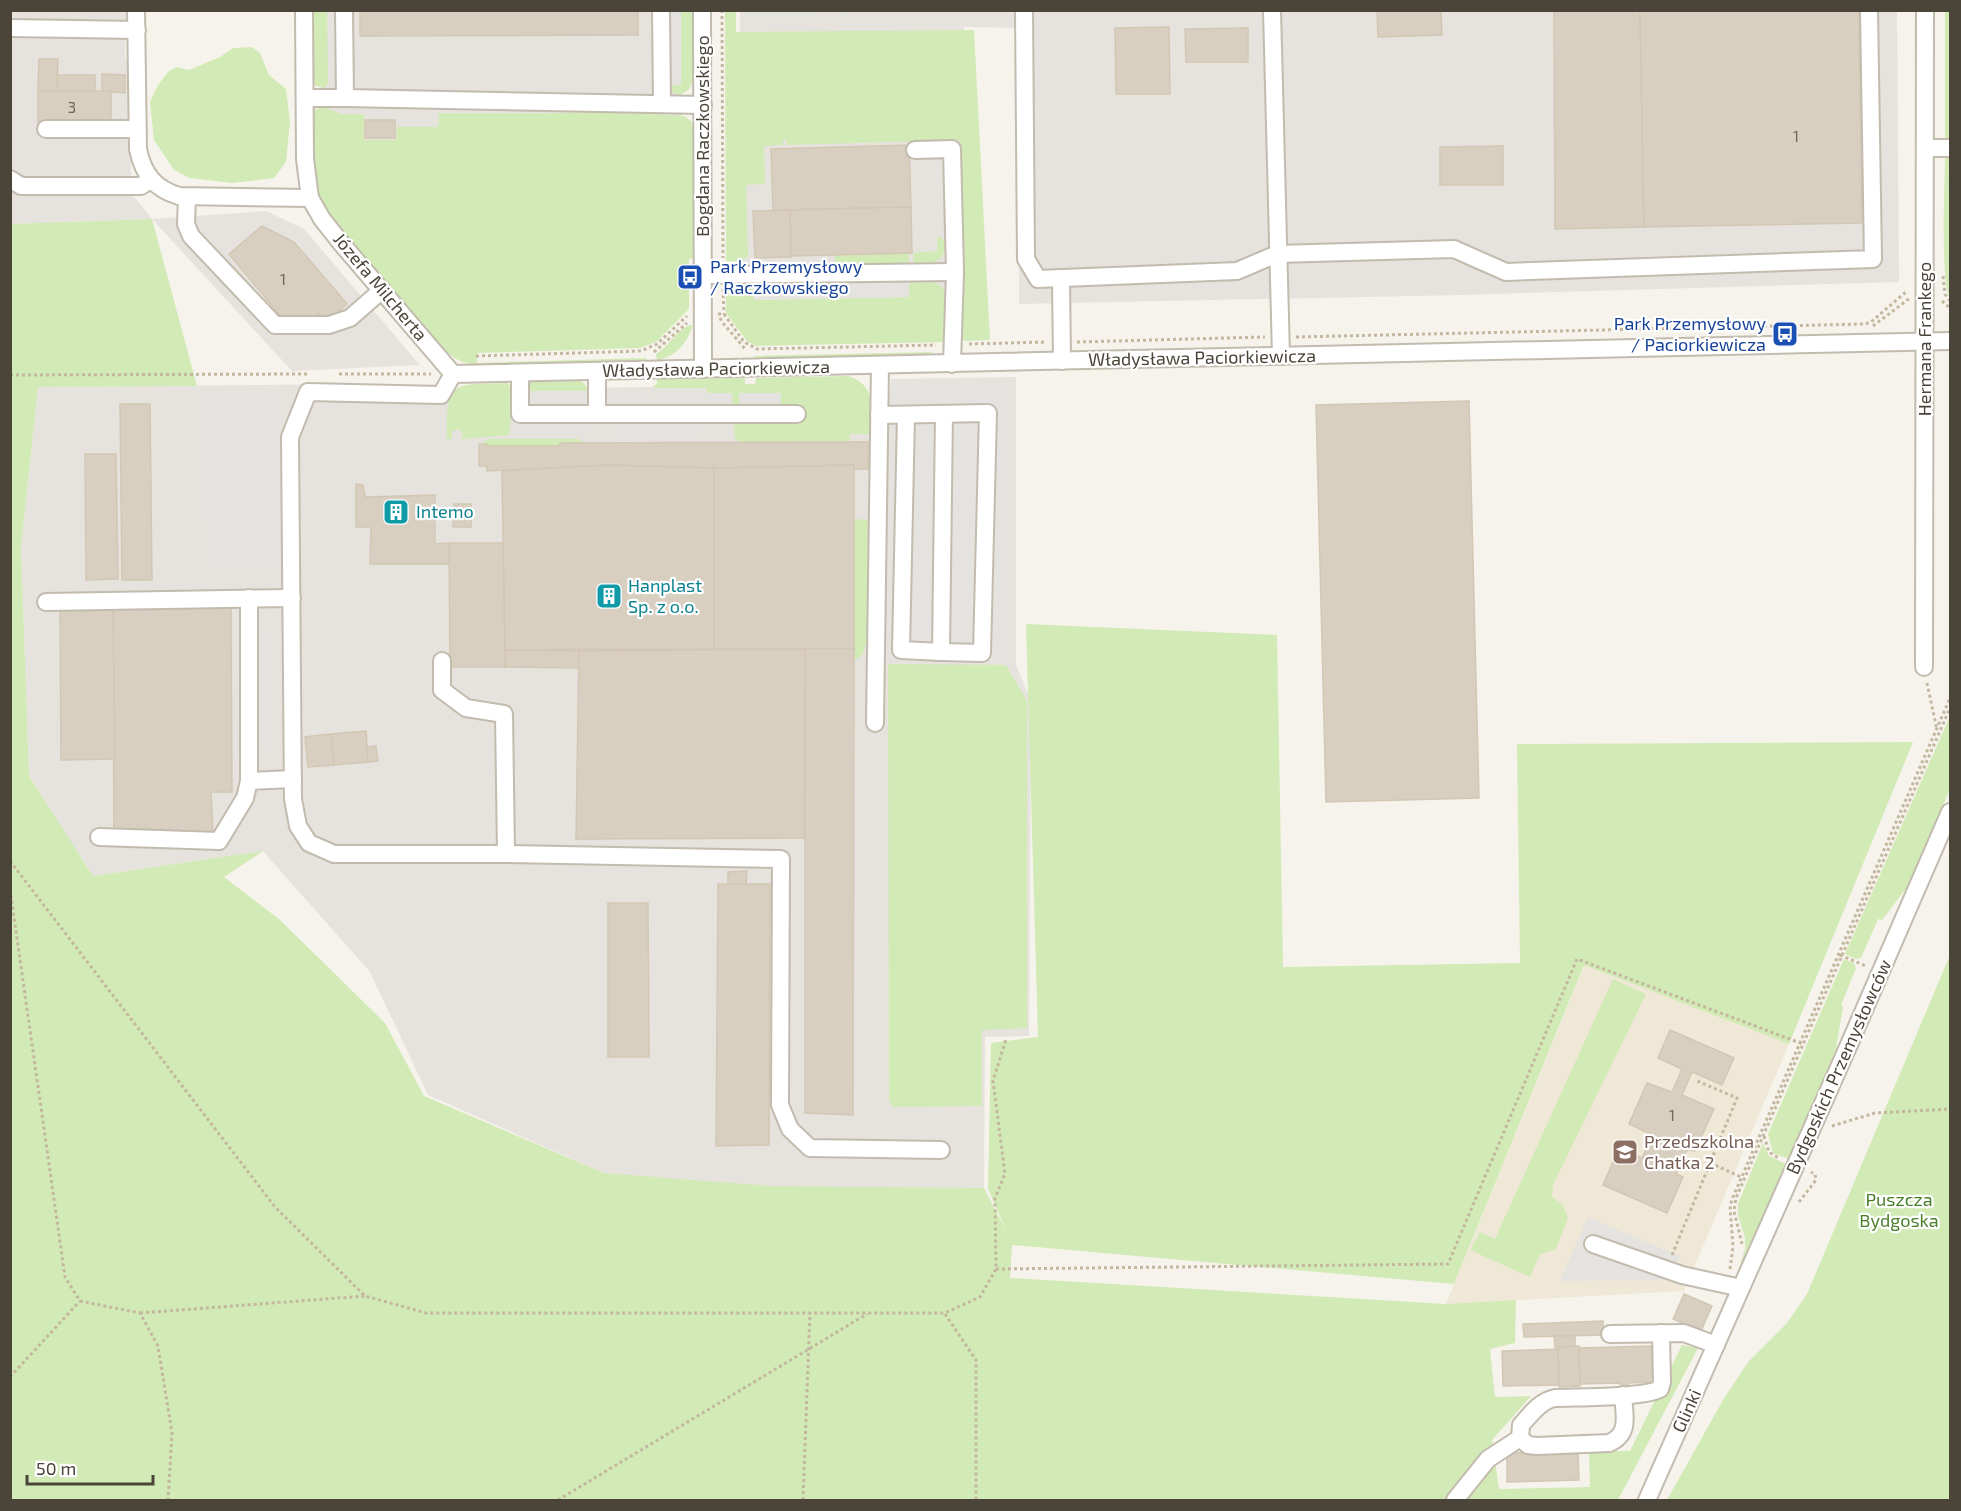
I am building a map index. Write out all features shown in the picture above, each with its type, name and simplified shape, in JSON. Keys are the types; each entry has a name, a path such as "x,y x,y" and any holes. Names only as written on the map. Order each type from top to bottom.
{"street":[{"path":"136,10 137,129 141,162 150,180 167,192 187,197 310,198 305,159 304,10"},
{"path":"344,10 345,98"},
{"path":"661,10 662,103"},
{"name":"Bogdana Raczkowskiego","path":"702,10 704,275 698,318 703,369"},
{"path":"1024,10 1026,259 1038,279 1237,271 1277,254 1454,249 1506,272 1873,259 1869,10"},
{"path":"1272,10 1281,356"},
{"name":"Hermana Frankego","path":"1924,667 1925,10"},
{"path":"10,28 136,30"},
{"path":"305,98 703,105"},
{"path":"46,129 137,129"},
{"path":"1925,148 1950,148"},
{"path":"915,150 952,149 955,272 952,364"},
{"path":"10,179 21,186 141,186 150,180"},
{"path":"187,197 186,224 191,236 275,325 329,325 350,318 382,290"},
{"name":"Józefa Milcherta","path":"310,198 322,219 453,374"},
{"path":"704,275 955,272"},
{"path":"1061,278 1062,361"},
{"name":"Władysława Paciorkiewicza","path":"453,374 1950,341"},
{"path":"875,723 880,365"},
{"path":"597,371 597,414"},
{"path":"520,373 520,414 797,414"},
{"path":"453,374 441,395 308,392 290,437 293,799 298,826 309,843 334,854 506,854 781,859 780,1105 790,1129 810,1148 941,1150"},
{"path":"879,415 988,413 982,653 901,650 906,415"},
{"path":"940,652 945,414"},
{"path":"99,837 219,841 245,798 249,781 249,598"},
{"path":"46,602 292,598"},
{"path":"442,661 442,690 466,708 504,714 506,854"},
{"path":"249,781 293,779"},
{"name":"Bydgoskich Przemysłowców","path":"1726,1321 1734,1282 1950,812"},
{"path":"1593,1244 1682,1275 1734,1282"},
{"name":"Glinki","path":"1652,1498 1726,1321"},
{"path":"1520,1438 1521,1425 1548,1399 1648,1394 1660,1389 1662,1382 1661,1333"},
{"path":"1610,1334 1684,1333 1716,1345"},
{"path":"1520,1438 1528,1445 1537,1446 1609,1443 1618,1440 1624,1426 1623,1395"},
{"path":"1455,1500 1488,1459 1520,1438"}],"path":[{"path":"722,10 724,314"},
{"path":"698,318 685,324 659,349 647,355 470,360 478,355 640,351 657,344 684,318 698,318 722,322"},
{"path":"334,374 453,374"},
{"path":"10,375 311,375"},
{"path":"1924,667 1936,730"},
{"path":"1742,1251 1734,1203 1950,698"},
{"path":"1840,955 1950,708"},
{"path":"10,861 275,1207 365,1296"},
{"path":"10,889 65,1277 80,1301 140,1314 365,1296 426,1313 945,1313 980,1297 996,1269 995,1198 1005,1174 993,1081 1006,1039"},
{"path":"1840,955 1866,966"},
{"path":"996,1269 1448,1264 1577,959 1802,1043"},
{"path":"1734,1282 1730,1206 1802,1043"},
{"path":"1672,1255 1737,1098 1695,1080"},
{"path":"1827,1133 1833,1124 1875,1113 1950,1109"},
{"path":"1709,1163 1741,1177"},
{"path":"10,1377 80,1301"},
{"path":"803,1500 810,1313"},
{"path":"558,1500 869,1313"},
{"path":"945,1313 976,1360 976,1500"},
{"path":"140,1314 158,1346 172,1433 168,1500"}],"shaded area":[{"path":"1012,10 1012,13 744,14 744,11"},
{"path":"10,11 126,11 125,58 131,58 131,193 152,219 11,224"},
{"path":"321,11 681,11 682,308 321,167"},
{"path":"668,11 681,11 681,85 669,85"},
{"path":"740,11 1897,11 1899,282 1460,295 1019,304 1019,28 964,27 966,215 979,306 741,295"},
{"path":"266,211 304,229 420,365 292,371 152,219"},
{"path":"909,283 909,297 754,300 753,287"},
{"name":"Hanplast Sp. z o.o.","path":"1016,377 1016,665 1031,701 1029,1036 985,1037 984,1188 891,1198 604,1173 428,1095 370,972 263,851 93,876 29,776 21,548 38,387 368,384 461,391 859,382 886,432 891,379"},
{"path":"1003,385 1008,663 890,662 892,387"},
{"path":"605,393 647,393 647,407 606,406"},
{"path":"657,393 731,393 731,406 657,406"},
{"path":"741,393 781,393 781,407 741,407"},
{"path":"530,394 587,394 587,406 530,406"},
{"path":"202,396 277,396 280,562 208,564"},
{"path":"616,421 698,421 698,435 616,435"},
{"path":"513,422 587,422 587,434 513,435"},
{"path":"258,632 268,632 269,748 259,748"},
{"name":"Przedszkolna Chatka 2","path":"1585,964 1789,1044 1684,1291 1446,1304"},
{"path":"1588,1217 1680,1256 1670,1280 1560,1281"}],"green space":[{"path":"1950,10 1950,141 1945,142 1945,11"},
{"path":"312,11 327,11 328,82 325,88 316,86 312,81"},
{"path":"681,11 693,11 693,79 688,90 677,95 669,89 670,85 681,85"},
{"path":"725,11 736,11 736,32 974,30 990,340 965,341 961,338 963,275 960,140 787,145 786,140 783,140 783,145 764,146 765,183 746,185 748,257 737,262 726,261"},
{"path":"252,47 260,53 269,75 286,89 290,122 286,162 274,178 232,183 190,178 174,170 154,140 150,102 158,85 169,71 177,67 189,70 220,57 233,48"},
{"path":"324,107 342,114 364,114 364,140 396,140 397,127 438,127 439,113 630,113 684,116 691,121 694,131 694,258 689,259 689,309 656,342 640,348 477,353 477,363 646,358 646,362 477,365 456,359 438,344 331,218 318,196 313,175 312,114 316,109"},
{"path":"1950,155 1950,298 1945,273 1944,231 1945,158"},
{"path":"152,219 197,386 38,387 21,548 29,776 93,876 263,851 224,877 279,919 385,1023 424,1096 604,1173 769,1186 984,1188 1006,1230 988,1189 991,1043 1038,1037 1026,624 1277,635 1283,967 1520,963 1517,744 1913,742 1789,1044 1584,965 1454,1284 1012,1245 1010,1278 1446,1304 1516,1300 1515,1343 1490,1349 1495,1397 1531,1396 1492,1440 1499,1489 1590,1487 1589,1451 1630,1451 1682,1345 1698,1348 1618,1500 11,1500 10,224"},
{"path":"937,236 942,238 946,245 938,261 929,265 914,266 913,253 937,251"},
{"path":"909,253 907,263 835,263 835,255"},
{"path":"933,282 942,287 946,295 943,342 756,346 747,341 726,313 726,285 729,284 753,287 754,300 909,297 909,283"},
{"path":"693,325 680,348 670,356 657,361 656,354 679,332"},
{"path":"934,352 925,355 754,359 755,356"},
{"path":"848,376 864,385 871,399 873,416 872,434 850,434 850,441 740,442 735,438 734,424 740,424 741,421 800,421 781,407 780,393 739,393 739,405 733,405 732,393 707,393 706,388 654,388 654,385 657,385 657,379 745,378 745,384 755,384 756,378"},
{"path":"580,381 589,391 527,391 529,382"},
{"path":"507,383 511,387 509,435 462,439 462,432 457,429 452,432 452,439 447,439 448,405 456,389 474,384"},
{"path":"488,439 579,439 585,443 560,443 560,446 487,446 481,444"},
{"path":"854,519 870,520 867,639 863,654 854,661"},
{"path":"888,664 1006,665 1027,701 1027,1028 982,1030 982,1106 893,1107 889,1101"},
{"path":"1950,716 1950,789 1908,886 1882,920 1878,919 1861,958 1856,959 1845,954"},
{"name":"Puszcza Bydgoska","path":"1950,955 1950,1500 1667,1500 1723,1400 1748,1362 1787,1323 1807,1294"},
{"path":"1844,959 1854,963 1856,968 1841,1005 1843,1007 1836,1049 1789,1159 1773,1153 1768,1134"},
{"path":"1613,979 1646,994 1553,1185 1552,1197 1562,1204 1568,1218 1556,1249 1540,1254 1530,1277 1470,1250 1480,1232 1495,1239"},
{"path":"1763,1143 1769,1156 1786,1164 1736,1278 1745,1249 1738,1204"}],"building":[{"path":"360,10 638,10 638,35 360,36"},
{"path":"1377,10 1441,10 1442,35 1378,37"},
{"path":"1554,10 1640,10 1644,227 1555,229"},
{"path":"1640,10 1859,10 1862,223 1644,227"},
{"path":"1169,27 1170,94 1116,94 1115,28"},
{"path":"1248,28 1248,62 1186,62 1185,29"},
{"path":"39,59 58,59 57,91 38,91"},
{"path":"102,74 125,75 125,93 102,91"},
{"path":"57,75 95,75 95,91 57,91"},
{"path":"38,91 111,91 111,124 38,124"},
{"path":"365,120 395,120 395,138 365,138"},
{"path":"909,145 911,207 773,210 771,149"},
{"path":"1503,146 1503,185 1440,185 1440,147"},
{"path":"911,207 912,253 791,256 790,210"},
{"path":"790,210 791,257 755,258 753,211"},
{"path":"262,226 294,242 347,304 326,322 319,313 311,321 284,320 229,254"},
{"path":"1469,401 1479,798 1326,802 1316,405"},
{"path":"120,404 150,404 152,580 122,580"},
{"path":"868,442 868,469 854,469 854,465 714,468 607,465 487,471 487,466 479,466 479,444 487,444 487,446 560,446 560,443"},
{"path":"85,454 116,454 118,579 86,580"},
{"name":"Hanplast Sp. z o.o.","path":"607,465 714,468 714,649 505,650 502,471"},
{"path":"854,465 854,649 714,649 714,468"},
{"name":"Intemo","path":"356,484 363,485 365,497 435,495 435,544 449,543 449,564 370,564 371,527 356,527"},
{"path":"454,504 471,504 471,527 453,527"},
{"path":"449,543 503,543 505,667 450,667"},
{"path":"231,606 232,792 211,792 213,834 114,836 113,608"},
{"path":"60,608 113,608 115,759 61,760"},
{"path":"805,649 854,649 853,1115 805,1113"},
{"path":"805,649 804,838 576,839 579,651"},
{"path":"505,650 579,651 579,668 505,667"},
{"path":"366,731 368,762 334,765 331,734"},
{"path":"331,734 334,765 308,767 305,737"},
{"path":"376,746 378,761 368,762 367,747"},
{"path":"747,871 746,887 728,887 728,872"},
{"path":"718,884 770,884 769,1145 716,1146"},
{"path":"608,903 648,903 649,1057 608,1057"},
{"path":"1670,1030 1734,1058 1722,1085 1692,1072 1682,1095 1714,1109 1695,1151 1687,1150 1676,1174 1683,1177 1667,1213 1603,1185 1619,1148 1642,1158 1652,1135 1629,1124 1647,1083 1672,1092 1682,1069 1658,1058"},
{"path":"1684,1294 1712,1306 1701,1331 1673,1319"},
{"path":"1603,1321 1603,1335 1524,1337 1523,1324"},
{"path":"1554,1336 1575,1336 1575,1346 1555,1347"},
{"path":"1579,1346 1580,1386 1559,1387 1558,1347"},
{"path":"1651,1346 1653,1382 1628,1383 1628,1385 1621,1386 1619,1383 1580,1384 1579,1348"},
{"path":"1558,1349 1559,1385 1503,1386 1502,1351"},
{"path":"1578,1451 1579,1480 1507,1482 1507,1453"}],"place":[{"name":"Park Przemysłowy / Raczkowskiego","path":"690,277"},
{"name":"Park Przemysłowy / Paciorkiewicza","path":"1785,334"},
{"name":"Intemo","path":"396,512"},
{"name":"Hanplast Sp. z o.o.","path":"609,596"},
{"name":"Przedszkolna Chatka 2","path":"1625,1152"}]}
